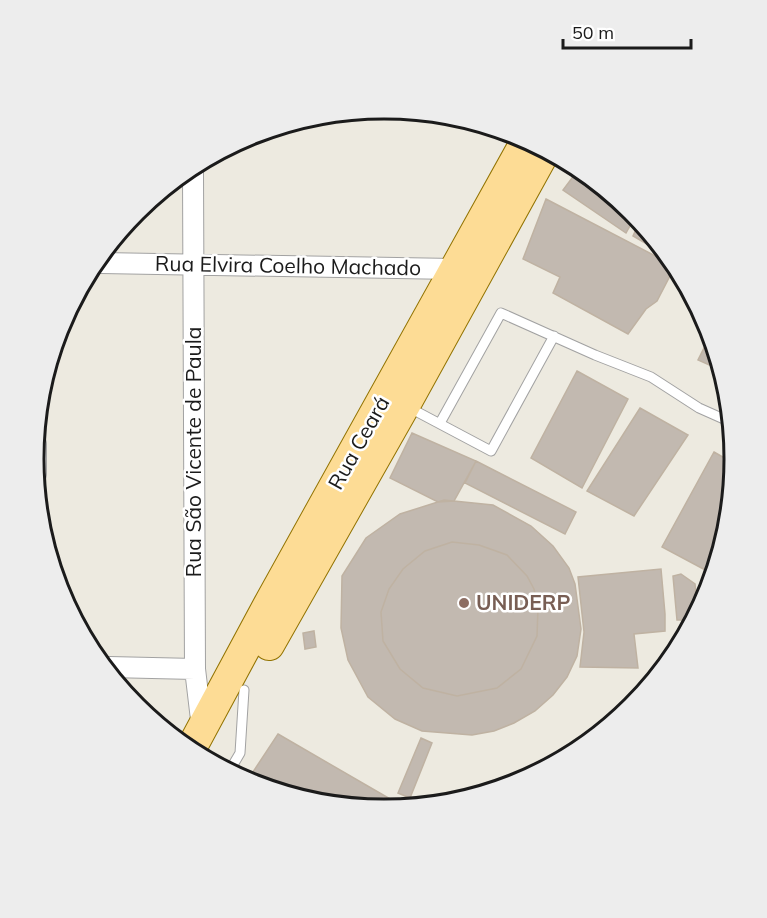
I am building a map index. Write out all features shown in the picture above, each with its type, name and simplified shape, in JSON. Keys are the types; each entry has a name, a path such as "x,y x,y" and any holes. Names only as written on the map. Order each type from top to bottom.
{"main road":[{"name":"Rua Ceará","path":"201,744 243,690 405,405 522,149"},
{"name":"Rua Ceará","path":"201,744 271,600 442,295 464,273 541,158"}],"street":[{"name":"Rua São Vicente de Paula","path":"193,177 195,669 201,744"},
{"name":"Rua Elvira Coelho Machado","path":"106,263 464,273"},
{"path":"115,667 195,669"}],"lane":[{"path":"440,423 501,313 651,377 699,408 721,418"},
{"path":"405,405 491,451 554,336"},
{"path":"233,764 240,753 243,690"}],"building":[{"path":"573,177 608,203 624,219 630,226 626,233 563,190"},
{"path":"546,199 656,256 670,276 657,301 646,309 628,334 553,293 560,277 523,259"},
{"path":"635,231 646,244 633,236"},
{"path":"704,348 710,365 698,360"},
{"path":"577,371 628,399 582,488 531,458"},
{"path":"640,408 688,435 634,516 587,491"},
{"path":"412,433 476,461 454,501 438,502 390,478"},
{"path":"714,452 724,458 721,503 712,547 704,570 662,547"},
{"path":"476,461 576,512 565,534 465,483"},
{"path":"444,500 493,505 531,526 553,546 569,568 575,584 581,629 577,656 567,677 553,695 535,711 494,731 472,735 422,731 395,719 368,697 348,660 341,628 342,576 366,538 400,514","holes":["452,542 479,545 507,555 527,576 534,589 538,608 537,636 521,669 497,688 457,696 423,688 400,669 383,641 381,612 389,589 403,569 425,551"]},
{"path":"452,542 479,545 507,555 527,576 534,589 538,608 537,636 521,669 497,688 457,696 423,688 400,669 383,641 381,612 389,589 403,569 425,551"},
{"path":"661,569 665,631 634,634 638,668 580,667 584,632 578,577"},
{"path":"681,574 695,584 696,593 682,620 677,620 673,576"},
{"path":"314,631 316,647 305,649 303,633"},
{"path":"278,734 390,799 339,796 317,792 252,773"},
{"path":"421,738 432,743 410,798 398,793"}],"place":[{"name":"UNIDERP","path":"464,603"}]}
